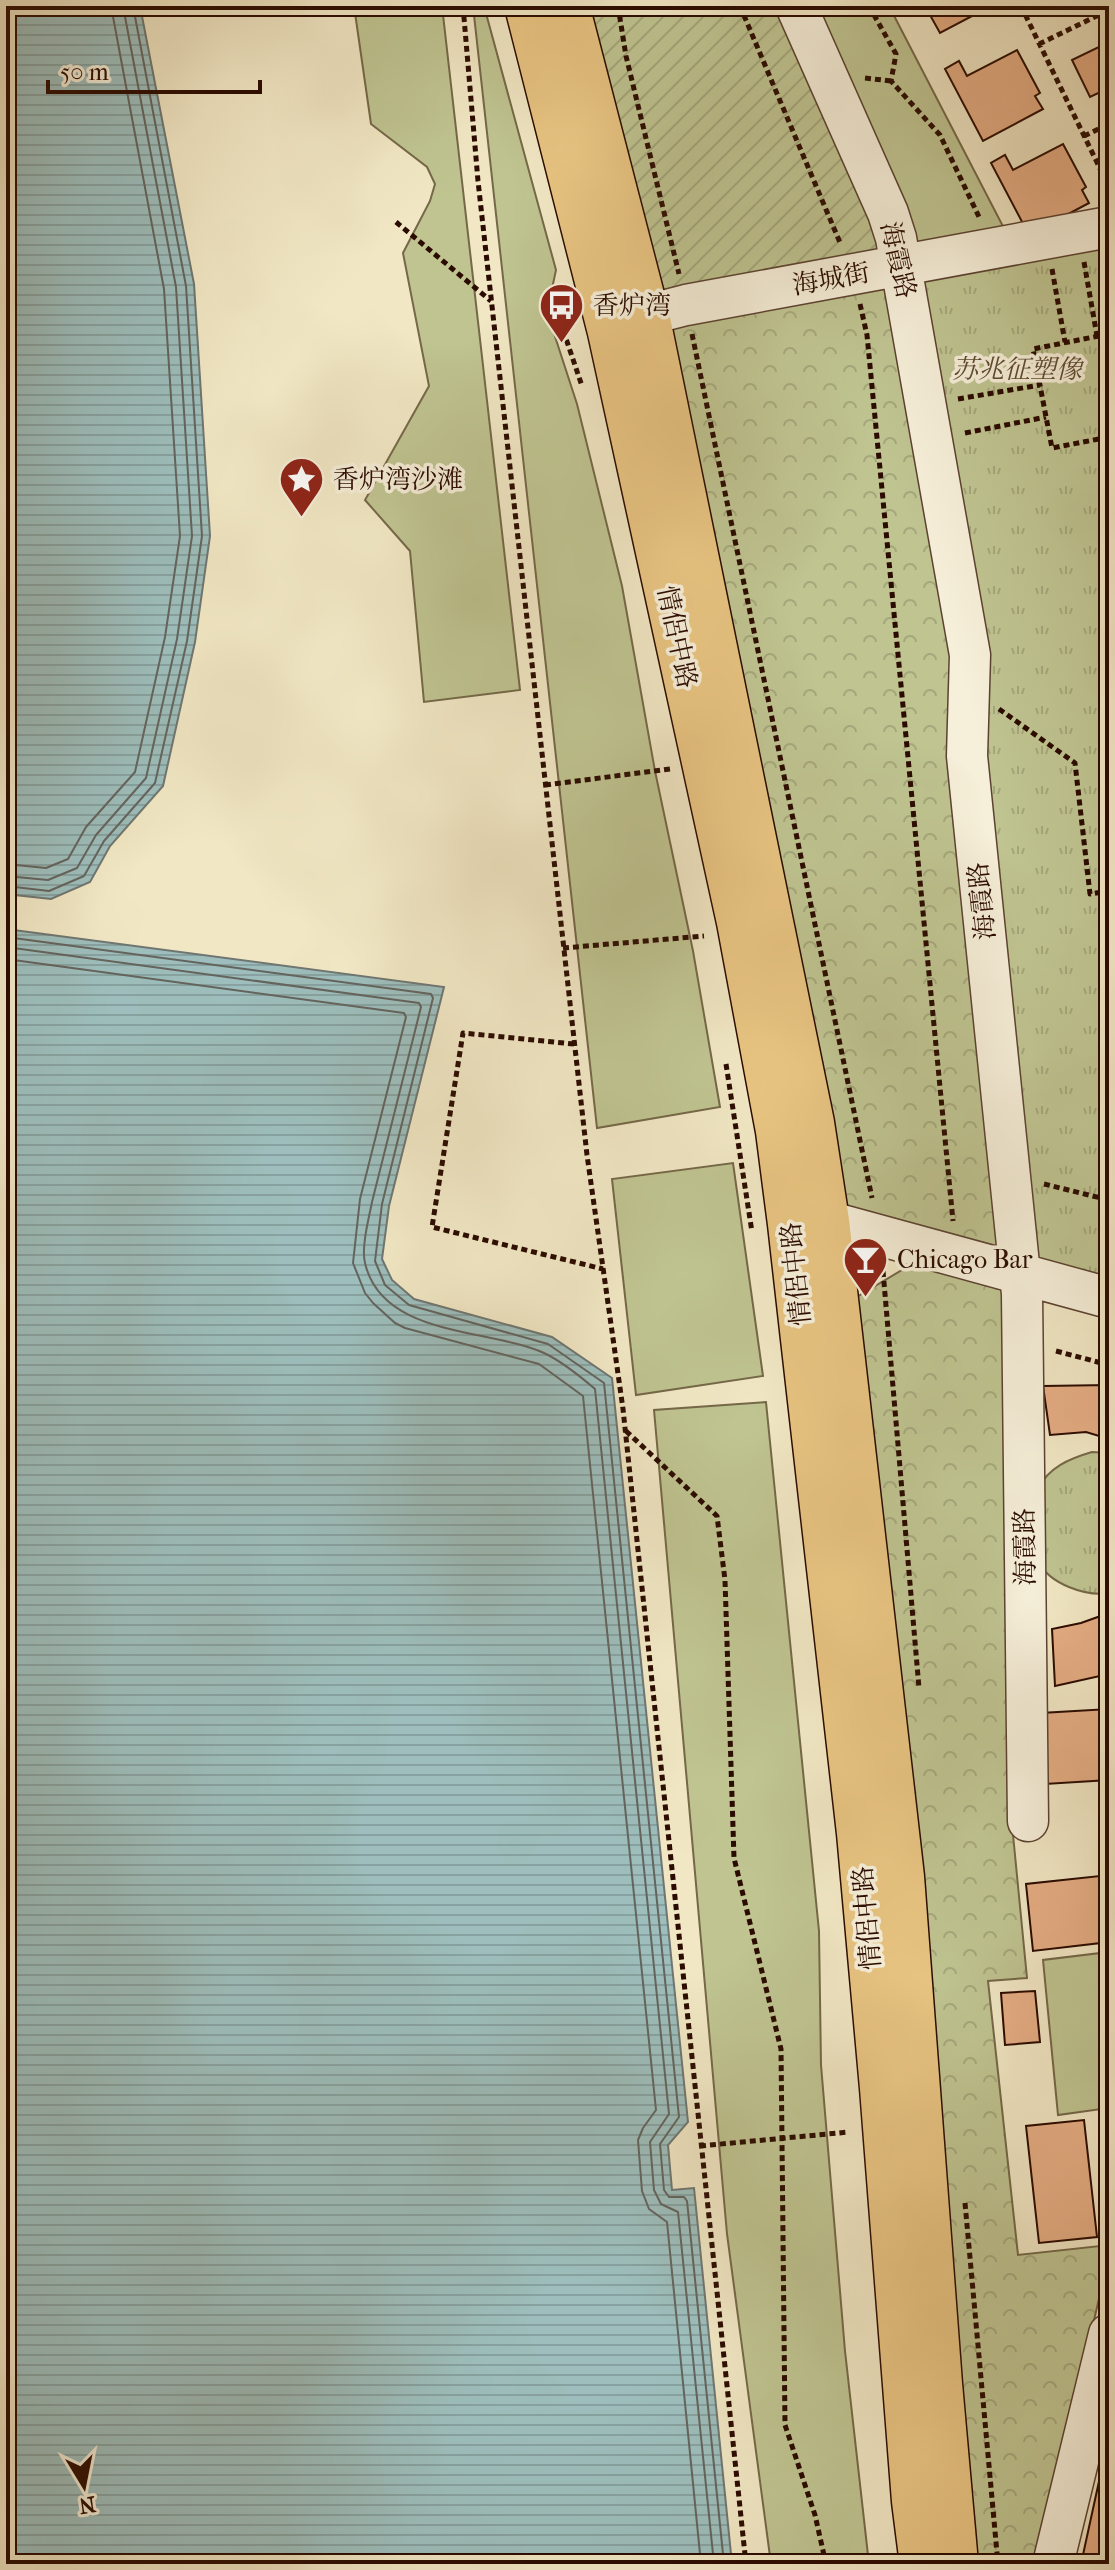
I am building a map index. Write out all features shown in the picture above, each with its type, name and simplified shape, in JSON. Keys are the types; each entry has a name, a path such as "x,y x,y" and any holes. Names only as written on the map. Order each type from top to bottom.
{"highway":[{"name":"情侶中路","path":"527,6 610,332 739,922 778,1131 859,1833 914,2501 922,2564"},
{"name":"情侶中路","path":"567,6 647,315 809,1107 790,1226 902,1877 956,2564"}],"street":[{"name":"海霞路","path":"796,6 888,213 902,266 970,655 967,756 1021,1274 1028,1821"},
{"name":"海城街","path":"647,315 1078,233"},
{"path":"790,1226 956,1256 1109,1298"},
{"path":"1053,2564 1109,2334"}],"path":[{"path":"463,6 492,302 563,948 625,1430 746,2564"},
{"path":"740,6 853,274 867,335 956,1256"},
{"path":"869,6 896,54 891,81 940,135 994,249"},
{"path":"1021,6 1109,187"},
{"path":"1039,44 1109,10"},
{"path":"1084,136 1109,124"},
{"path":"396,222 492,302"},
{"path":"1078,233 1097,336"},
{"path":"1065,342 1078,233"},
{"path":"564,284 557,312 584,391"},
{"path":"1109,334 1033,349 1052,448 1109,437"},
{"path":"930,422 1040,385"},
{"path":"930,422 1046,417"},
{"path":"968,713 1000,709 1075,763 1090,894 1109,891"},
{"path":"545,785 671,769 668,754"},
{"path":"701,921 706,949"},
{"path":"563,948 704,936"},
{"path":"574,1044 463,1033 432,1227 603,1269"},
{"path":"726,1063 790,1226"},
{"path":"1011,1176 1109,1200"},
{"path":"1023,1343 1109,1365"},
{"path":"625,1430 717,1516 725,1580 734,1858 781,2049 785,2425 815,2515 826,2564"},
{"path":"700,2146 849,2132 848,2117"}],"green space":[{"path":"354,6 442,6 520,690 424,702 410,551 365,500 429,386 403,253 430,201 435,184 427,167 371,124"},
{"path":"473,6 484,6 556,270 547,312 577,404 622,586 720,1107 597,1128"},
{"path":"581,6 794,6 901,265 648,312"},
{"path":"809,6 889,6 1008,236 910,254"},
{"name":"苏兆征塑像","path":"1109,242 1109,1296 1022,1272 968,756 905,279"},
{"path":"902,268 966,655 1019,1271 829,1219 649,317"},
{"path":"733,1163 763,1376 636,1395 612,1179"},
{"path":"922,1258 1010,1284 1010,1804 1027,1978 988,1981 1018,2255 1109,2245 1109,2256 1037,2564 965,2564 845,1304"},
{"path":"766,1402 819,1931 821,2065 845,2351 869,2564 771,2564 727,2234 654,1410"},
{"path":"1092,1452 1109,1453 1109,1593 1100,1594 1080,1591 1060,1583 1044,1570 1037,1553 1034,1500 1037,1489 1060,1465"},
{"path":"1109,1952 1109,2108 1058,2115 1043,1960"}],"water":[{"path":"6,6 140,6 194,284 210,536 195,642 163,786 110,846 90,882 51,899 6,894"},
{"path":"6,929 444,987 389,1206 382,1259 392,1280 414,1299 552,1337 612,1378 688,2122 668,2145 672,2190 694,2188 732,2564 6,2564"}],"building":[{"path":"925,6 991,6 940,33"},
{"path":"1109,42 1109,88 1090,97 1072,60"},
{"path":"1017,50 1040,93 1035,96 1043,109 983,141 945,69 959,61 967,76"},
{"path":"1063,144 1086,187 1082,190 1089,203 1029,235 991,163 1005,155 1013,170"},
{"path":"1109,1385 1109,1439 1086,1432 1050,1435 1043,1386"},
{"path":"1109,1613 1109,1674 1055,1686 1052,1629"},
{"path":"1109,1709 1109,1780 1045,1784 1041,1713"},
{"path":"1109,1875 1109,1942 1033,1951 1026,1884"},
{"path":"1035,1991 1040,2042 1005,2045 1001,1993"},
{"path":"1084,2120 1097,2237 1039,2243 1026,2126"},
{"path":"1108,2440 1109,2564 1081,2564"}],"place":[{"name":"香炉湾","path":"562,344"},
{"name":"香炉湾沙滩","path":"302,518"},
{"name":"Chicago Bar","path":"866,1298"}]}
